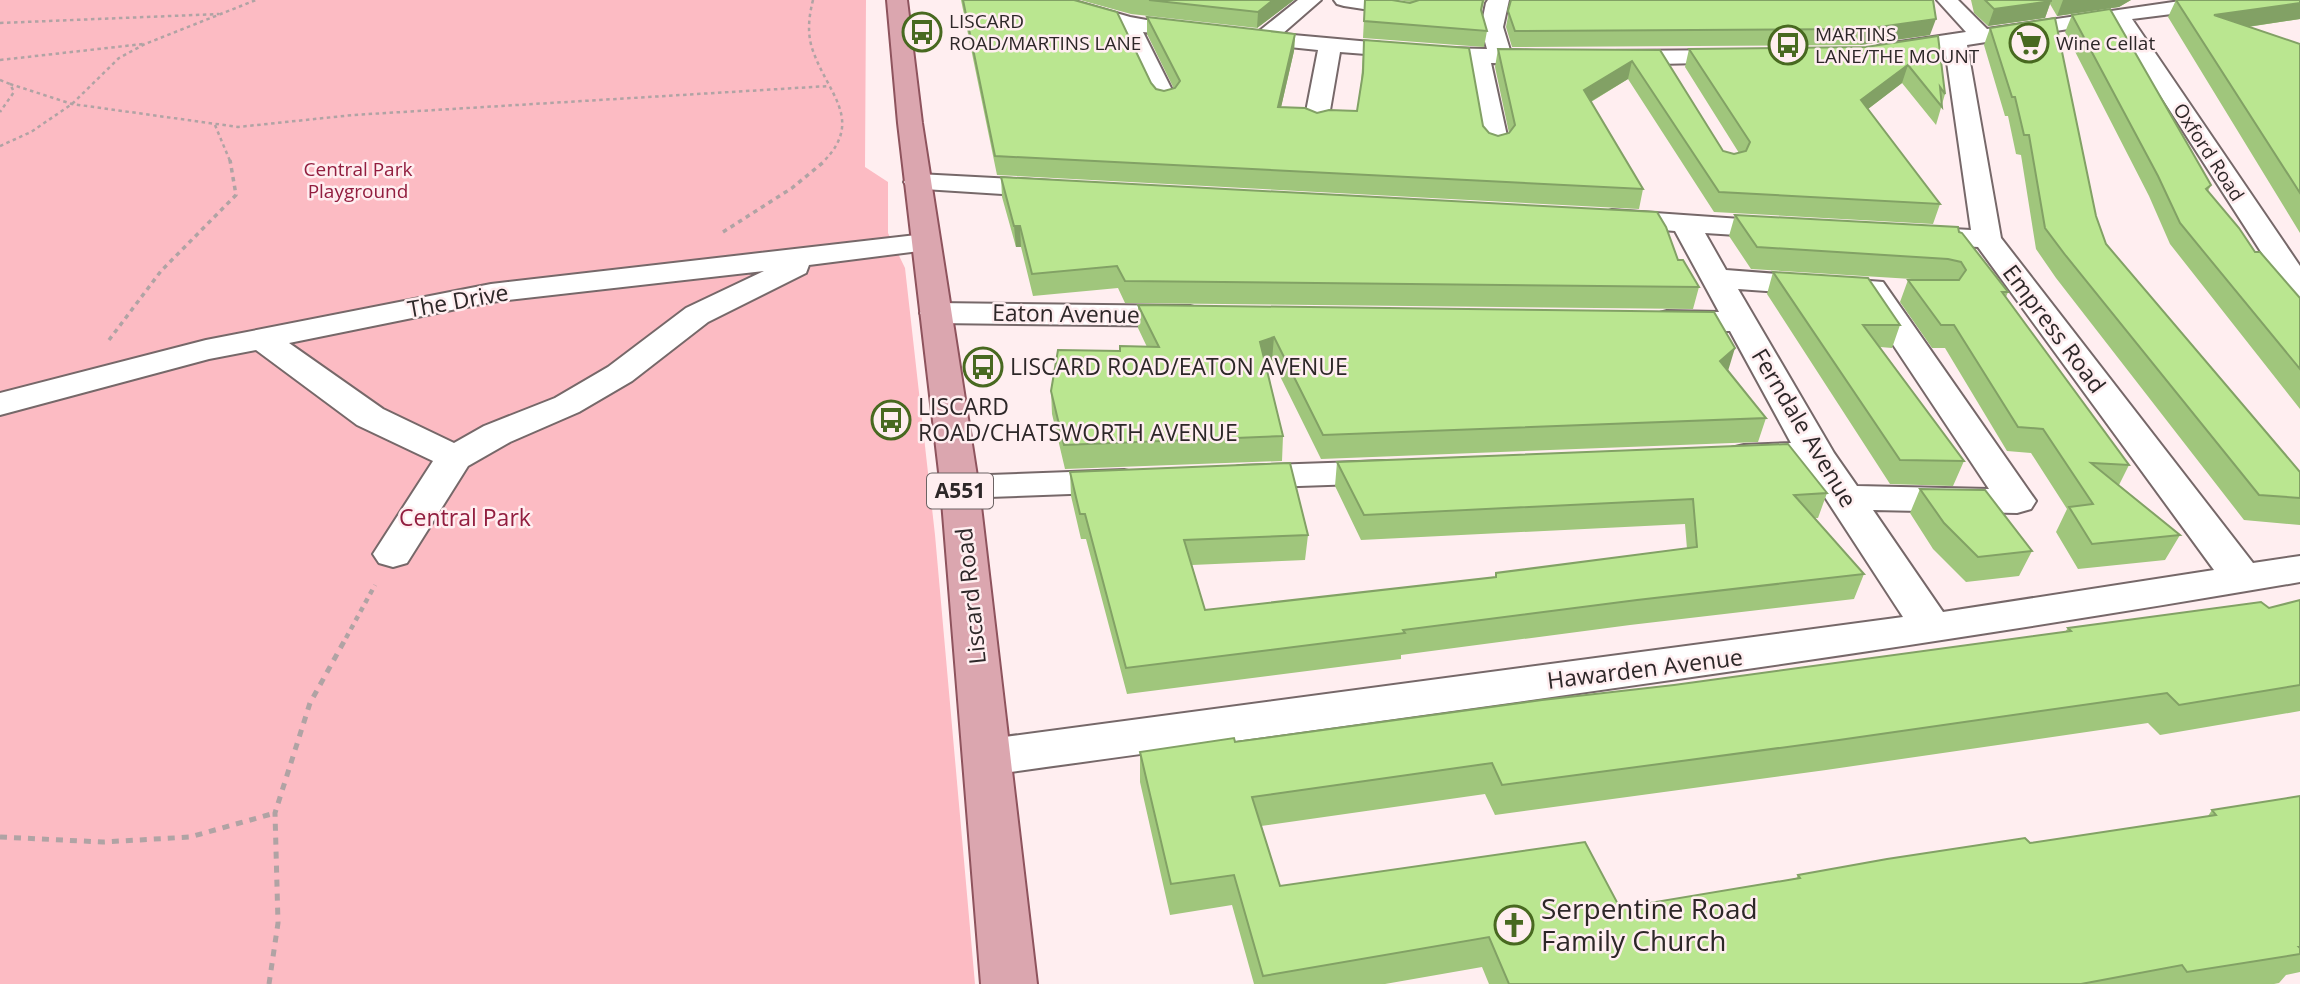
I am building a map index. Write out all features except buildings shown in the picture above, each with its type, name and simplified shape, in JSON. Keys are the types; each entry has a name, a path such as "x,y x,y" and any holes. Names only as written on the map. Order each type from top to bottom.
{"main road":[{"name":"Liscard Road","path":"897,0 925,243 960,487 989,757 1009,984"}],"street":[{"path":"1262,39 1311,0"},
{"path":"1344,0 1409,10"},
{"path":"1496,145 1490,57 1492,27 1496,3 1499,0"},
{"path":"1947,0 1968,38"},
{"path":"1860,55 2235,0"},
{"path":"1067,2 1128,23 1262,39 1490,57 1568,58"},
{"name":"Oxford Road","path":"2119,15 2300,289"},
{"path":"1128,23 1165,100"},
{"name":"Empress Road","path":"1968,38 1987,239 2243,579"},
{"path":"1317,122 1330,46"},
{"path":"1596,58 1762,56"},
{"path":"1665,58 1679,81"},
{"path":"918,182 1083,190"},
{"path":"1579,217 1808,230"},
{"name":"Ferndale Avenue","path":"1685,224 1815,453 1931,627"},
{"path":"1891,234 1987,239"},
{"name":"The Drive","path":"0,404 205,350 491,293 925,243"},
{"path":"393,554 444,472 456,458 497,434 567,405 620,374 697,315 820,255"},
{"path":"1718,279 1912,290"},
{"path":"1845,498 2017,501 1872,289"},
{"name":"Eaton Avenue","path":"936,313 1215,316"},
{"path":"1631,321 1742,322"},
{"path":"262,339 370,417 456,458"},
{"path":"1707,458 1815,453"},
{"path":"1204,478 1422,470"},
{"path":"960,487 1163,480"},
{"name":"Hawarden Avenue","path":"989,757 1778,652 2300,569"}],"path":[{"path":"0,146 31,132 72,104 119,58 256,0"},
{"path":"677,271 677,262 803,180 839,147 844,129 829,86 808,42 807,20 813,0"},
{"path":"0,23 225,14"},
{"path":"0,60 147,44"},
{"path":"0,80 72,104 238,127 353,115 829,86"},
{"path":"0,112 14,92 10,84"},
{"path":"75,386 162,271 236,195 233,170 215,124"},
{"path":"269,984 278,923 275,813 310,703 393,554"},
{"path":"0,837 103,842 190,837 275,813"}],"green space":[{"name":"Central Park","path":"0,0 866,0 865,167 888,182 888,233 905,268 935,535 975,984 0,984"}],"place":[{"name":"LISCARD ROAD/MARTINS LANE","path":"922,32"},
{"name":"Wine Cellat","path":"2029,43"},
{"name":"MARTINS LANE/THE MOUNT","path":"1788,45"},
{"name":"LISCARD ROAD/EATON AVENUE","path":"983,367"},
{"name":"LISCARD ROAD/CHATSWORTH AVENUE","path":"891,420"},
{"name":"Serpentine Road Family Church","path":"1514,925"}],"park label":[{"name":"Central Park Playground","path":"358,180"}]}
